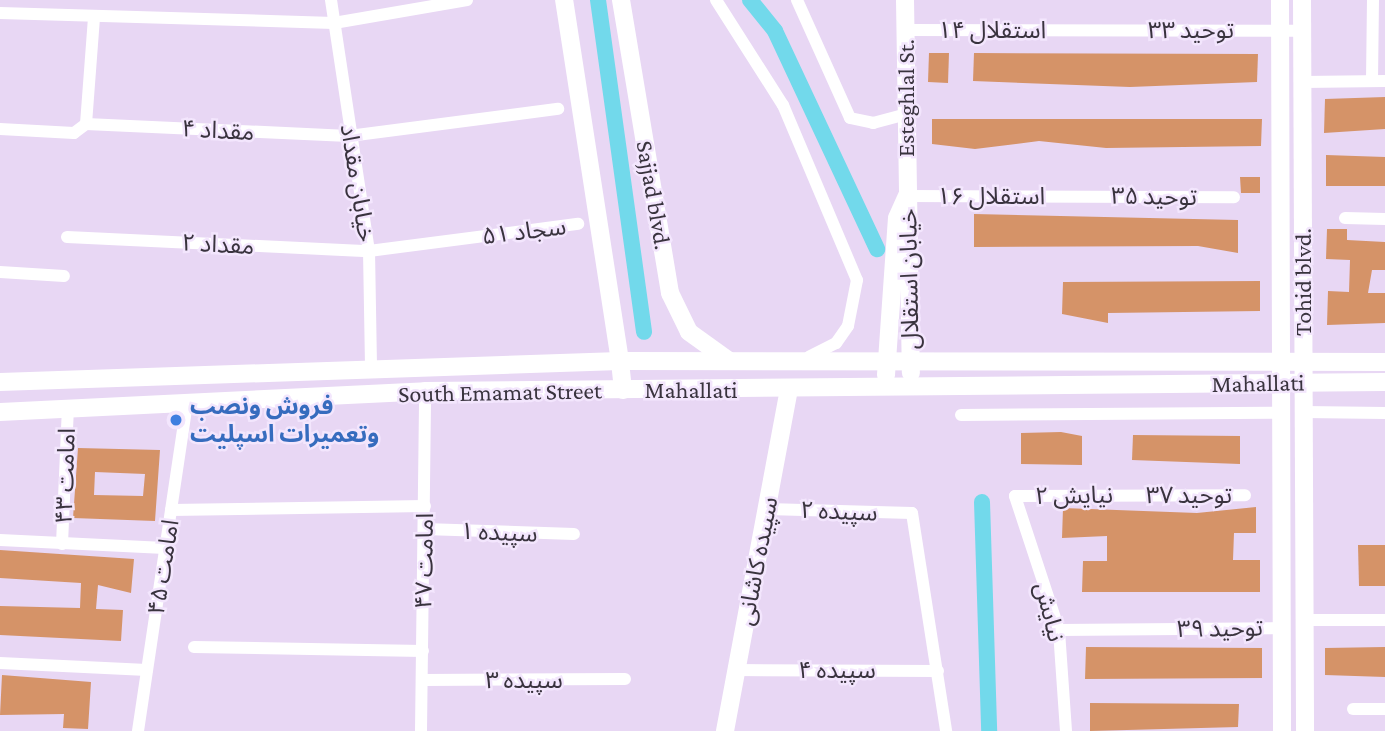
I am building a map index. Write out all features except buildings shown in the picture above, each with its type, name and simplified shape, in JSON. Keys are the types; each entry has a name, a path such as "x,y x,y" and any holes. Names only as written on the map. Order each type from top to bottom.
{"street":[{"name":"خیابان مقداد","path":"331,0 349,136 369,251 371,368"},
{"path":"0,13 94,17 113,6 334,23 467,0"},
{"path":"0,382 620,361 564,0"},
{"name":"Sajjad blvd.","path":"621,0 670,293 689,331 735,363"},
{"path":"716,0 783,105 857,280 856,305 836,343 778,365"},
{"path":"797,0 850,118 873,122 906,114"},
{"name":"Esteghlal St.","path":"905,0 907,196"},
{"name":"Tohid blvd.","path":"1280,0 1282,731"},
{"name":"Tohid blvd.","path":"1302,0 1305,731"},
{"path":"1303,82 1379,81 1373,0"},
{"path":"0,129 75,133 86,124 94,17"},
{"name":"استقلال ۱۴","path":"906,30 1079,30"},
{"name":"توحید ۳۳","path":"1079,30 1303,30"},
{"name":"مقداد ۴","path":"86,124 349,136 558,109"},
{"name":"استقلال ۱۶","path":"907,196 1074,195"},
{"name":"توحید ۳۵","path":"1074,195 1234,198"},
{"path":"885,388 897,218 907,196"},
{"name":"خیابان استقلال","path":"907,196 913,217 911,387"},
{"path":"1345,218 1385,219"},
{"name":"سجاد ۵۱","path":"369,251 578,225"},
{"name":"مقداد ۲","path":"67,237 369,251"},
{"path":"0,272 64,276"},
{"name":"Mahallati","path":"1385,362 778,365 620,361 623,390 1385,382"},
{"path":"371,368 373,394"},
{"path":"26,381 27,411"},
{"name":"South Emamat Street","path":"0,412 425,391 623,390"},
{"name":"سپیده کاشانی","path":"725,731 789,390"},
{"name":"امامت ۴۷","path":"421,731 425,391"},
{"name":"امامت ۴۵","path":"138,731 187,403"},
{"name":"امامت ۴۳","path":"62,544 68,408"},
{"path":"961,415 1281,412"},
{"path":"1304,412 1385,413"},
{"name":"توحید ۳۷","path":"1133,495 1245,495"},
{"name":"نیایش ۲","path":"1015,496 1133,495"},
{"name":"نیایش","path":"1015,496 1059,630 1066,731"},
{"path":"171,510 425,506"},
{"name":"سپیده ۲","path":"767,509 912,513 938,671"},
{"name":"سپیده ۱","path":"424,529 574,534"},
{"path":"0,540 165,548"},
{"path":"1304,620 1385,620"},
{"name":"توحید ۳۹","path":"1059,630 1282,628"},
{"path":"194,647 423,651"},
{"path":"2,663 147,670"},
{"name":"سپیده ۴","path":"736,670 938,671"},
{"path":"938,671 946,731"},
{"name":"سپیده ۳","path":"423,680 625,679"},
{"path":"1353,709 1385,709"}],"waterway":[{"path":"598,0 644,332"},
{"path":"750,0 775,31 877,249"},
{"path":"982,502 989,731"}],"place":[{"name":"فروش ونصب وتعمیرات اسپلیت","path":"176,420"}]}
